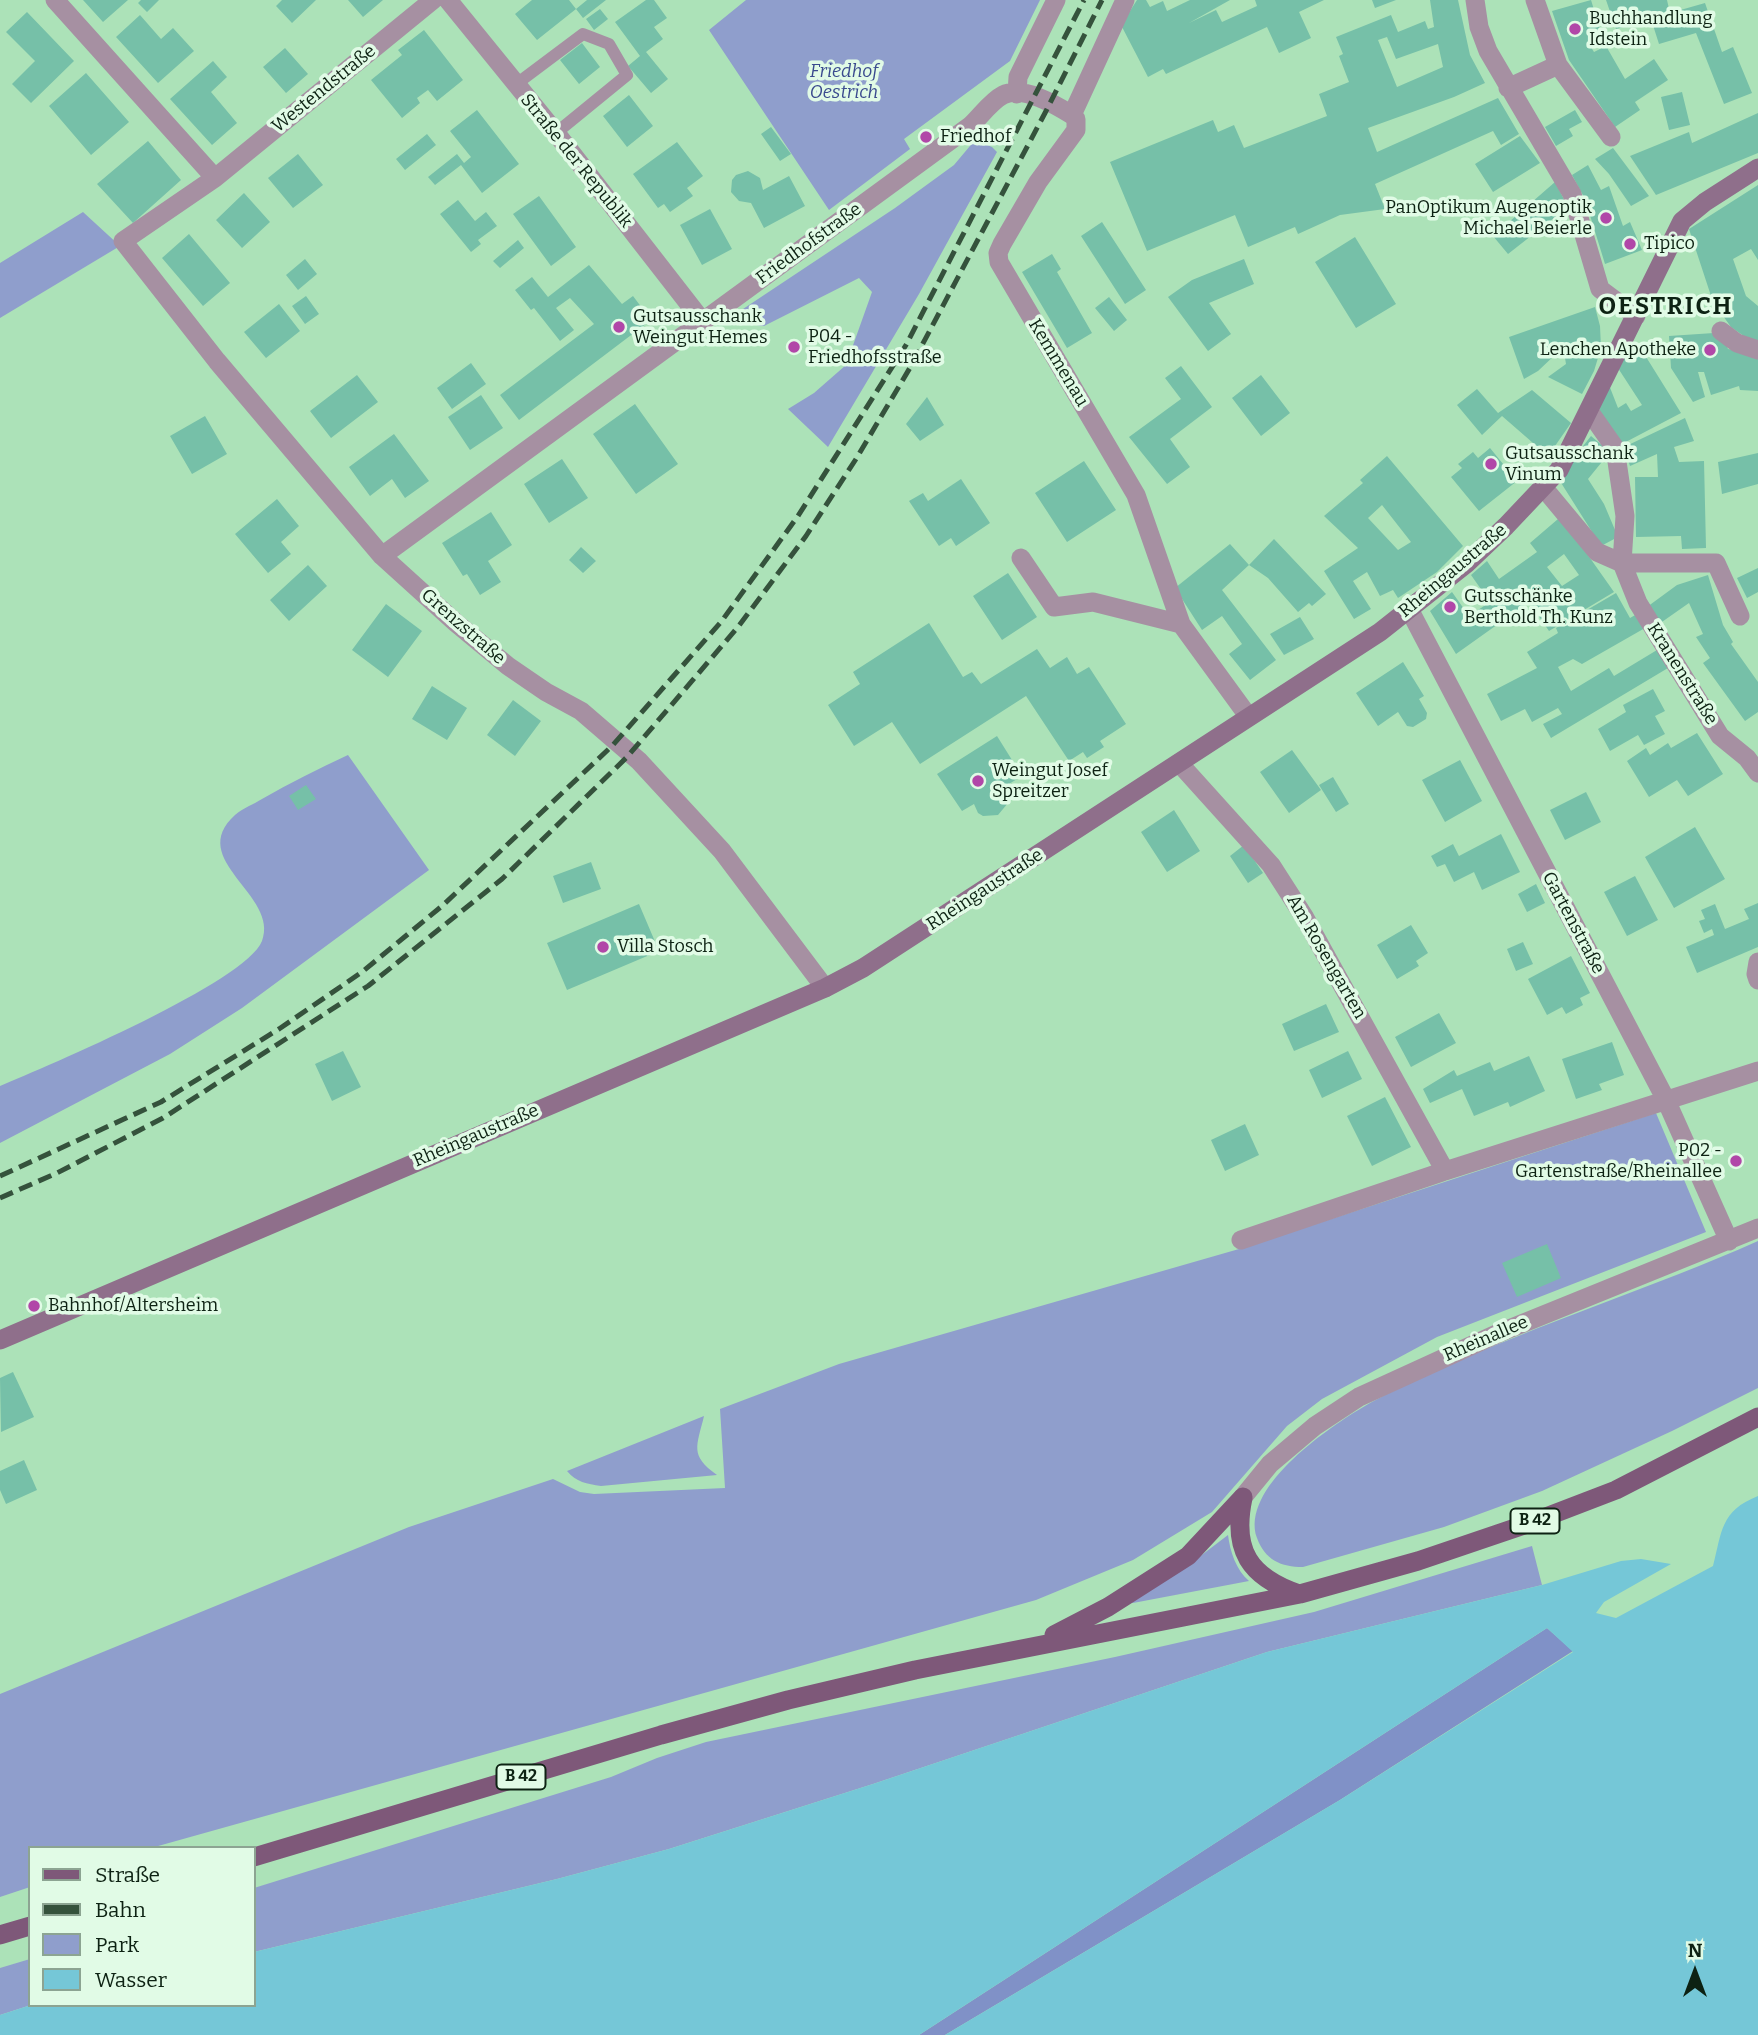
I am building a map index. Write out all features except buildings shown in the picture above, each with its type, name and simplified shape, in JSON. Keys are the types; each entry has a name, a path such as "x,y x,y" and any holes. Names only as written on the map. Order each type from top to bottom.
{"main road":[{"name":"Rheingaustraße","path":"0,1340 825,988 892,951 1380,632 1466,564 1559,470 1682,221 1704,202 1758,168"},
{"name":"B 42","path":"256,1856 699,1724 915,1670 1300,1594 1418,1561 1616,1490 1758,1417"},
{"path":"1243,1497 1238,1522 1242,1547 1248,1559 1255,1570 1275,1586 1300,1594"},
{"path":"1034,1646 1108,1607 1188,1556 1243,1497"},
{"path":"0,1935 28,1927"}],"street":[{"path":"55,0 215,178"},
{"name":"Westendstraße","path":"124,241 215,178 433,0"},
{"name":"Straße der Republik","path":"448,0 703,322"},
{"path":"1056,0 1018,77 1017,93 1035,96 1072,115 1125,0"},
{"path":"1475,0 1479,27 1488,51 1572,194 1600,289 1636,316"},
{"path":"1535,0 1559,65 1611,137"},
{"path":"1508,88 1559,65"},
{"name":"Friedhofstraße","path":"382,556 970,126 1002,96 1017,93"},
{"name":"Kemmenau","path":"1072,115 1076,119 1076,130 1031,192 1002,244 998,253 999,262 1136,495 1181,624 1248,716"},
{"name":"Grenzstraße","path":"124,241 217,361 382,556 508,666 546,692 581,711 654,775 722,851 825,988"},
{"path":"1721,331 1737,343 1758,350"},
{"name":"Kranenstraße","path":"1589,411 1615,448 1625,516 1622,563 1638,603 1720,736 1747,758 1758,773"},
{"path":"1544,487 1597,552 1622,563 1716,564 1740,616"},
{"path":"1021,558 1054,607 1093,602 1181,624"},
{"name":"Gartenstraße","path":"1409,609 1666,1100 1729,1241"},
{"name":"Am Rosengarten","path":"1179,763 1271,865 1298,907 1445,1171"},
{"path":"1758,962 1758,980"},
{"path":"1241,1240 1445,1171 1758,1071"},
{"name":"Rheinallee","path":"1243,1497 1270,1464 1315,1426 1359,1397 1499,1333 1758,1228"}],"lane":[{"path":"515,85 583,34 609,44 627,75 556,133"}],"green space":[{"name":"Friedhof Oestrich","path":"746,0 1040,0 1010,61 904,139 910,149 829,210 709,30"},
{"path":"975,140 997,152 919,294 828,447 788,409 814,393 846,365 872,292 859,278 764,326 751,322 743,309 895,208 954,165"},
{"path":"83,212 120,246 0,318 0,263"},
{"path":"348,755 429,870 242,1008 170,1054 0,1143 0,1086 59,1061 185,1000 248,958 262,941 264,924 258,908 226,863 221,847 223,831 241,810"},
{"path":"1656,1113 1706,1232 1437,1337 1322,1399 1287,1426 1212,1512 1133,1560 1036,1600 158,1846 28,1846 28,1888 0,1897 0,1694 409,1527 553,1479 580,1492 594,1494 725,1488 720,1409 839,1364 1239,1249"},
{"path":"1758,1241 1758,1388 1542,1491 1444,1527 1303,1567 1281,1564 1269,1557 1260,1546 1255,1519 1261,1500 1273,1481 1308,1446 1360,1409 1378,1398 1477,1353"},
{"path":"704,1416 697,1449 702,1462 717,1475 601,1486 582,1482 567,1471"},
{"path":"1228,1535 1234,1560 1249,1581 1128,1602 1186,1567"},
{"path":"1532,1546 1542,1585 1267,1652 669,1849 557,1879 256,1952 256,1887 611,1777 706,1742 1115,1657 1314,1612"},
{"path":"28,1960 28,2006 0,2015 0,1968"}],"shaded area":[{"path":"1547,1628 1573,1651 1340,1800 945,2035 919,2035"}],"water":[{"path":"1758,1496 1758,2035 945,2035 1340,1800 1573,1652 1547,1628 919,2035 0,2035 0,2015 28,2006 256,2007 256,1952 557,1879 669,1849 1267,1652 1542,1585 1621,1561 1641,1559 1671,1564 1604,1602 1596,1613 1616,1618 1713,1566 1721,1533 1729,1516"}],"railway":[{"path":"0,1176 161,1102 279,1029 362,972 442,906 612,746 721,622 798,516 906,345 1084,0"},
{"path":"0,1198 57,1173 163,1118 368,986 502,879 627,757 738,627 806,536 856,459 911,366 1102,0"}],"place":[{"name":"Buchhandlung Idstein","path":"1575,29"},
{"name":"Friedhof","path":"926,137"},
{"name":"PanOptikum Augenoptik Michael Beierle","path":"1606,218"},
{"name":"Tipico","path":"1630,244"},
{"name":"Gutsausschank Weingut Hemes","path":"619,327"},
{"name":"P04 - Friedhofsstraße","path":"794,347"},
{"name":"Lenchen Apotheke","path":"1710,350"},
{"name":"Gutsausschank Vinum","path":"1491,464"},
{"name":"Gutsschänke Berthold Th. Kunz","path":"1450,607"},
{"name":"Weingut Josef Spreitzer","path":"978,781"},
{"name":"Villa Stosch","path":"603,947"},
{"name":"P02 - Gartenstraße/Rheinallee","path":"1736,1161"},
{"name":"Bahnhof/Altersheim","path":"34,1306"}],"district":[{"name":"OESTRICH","path":"1666,307"}]}
